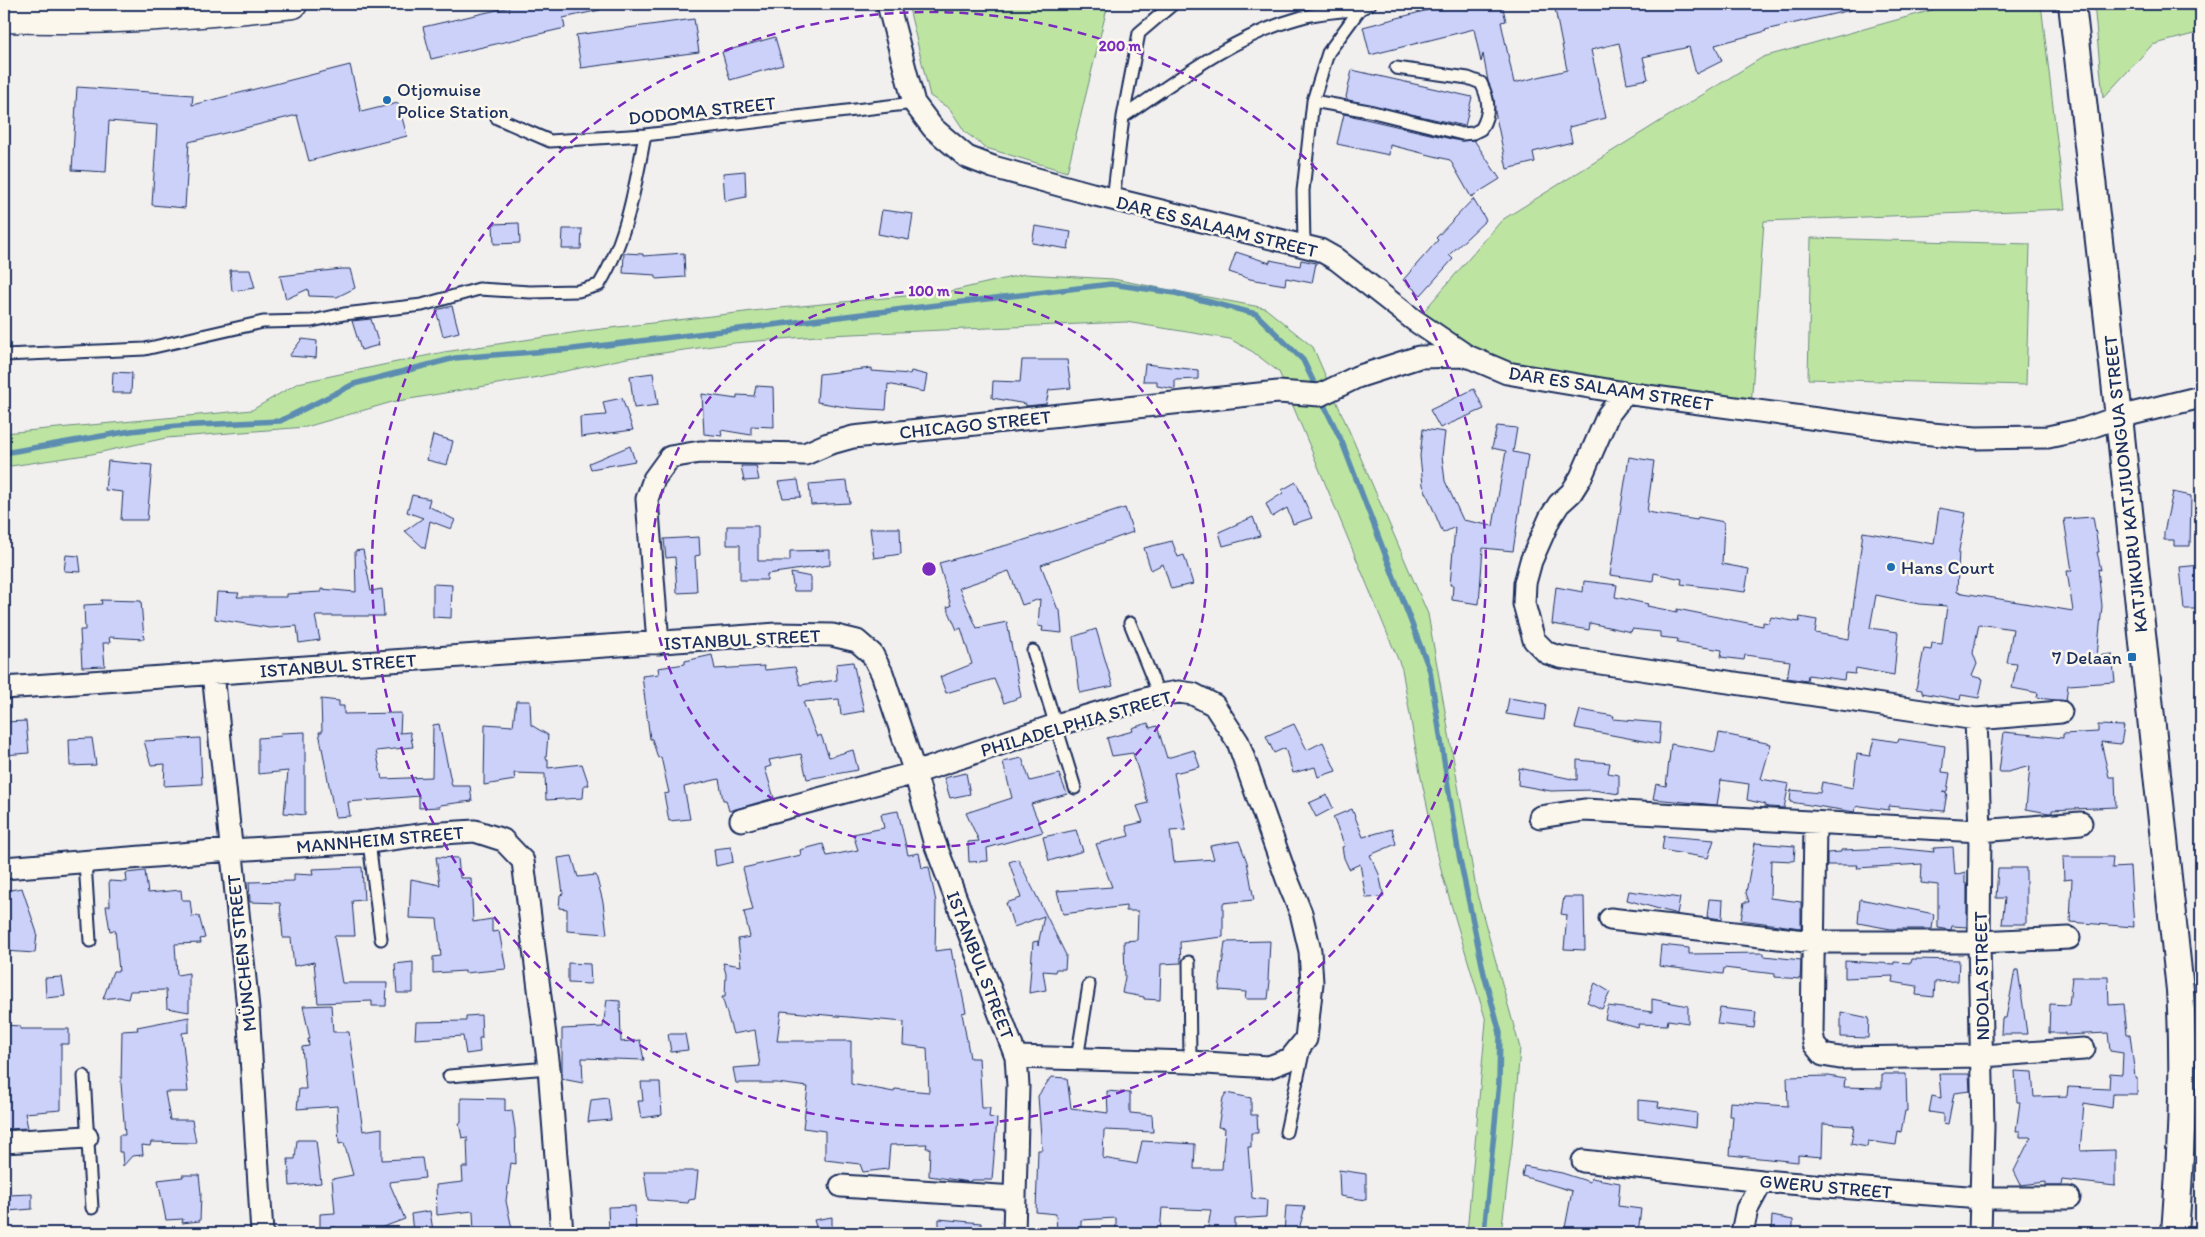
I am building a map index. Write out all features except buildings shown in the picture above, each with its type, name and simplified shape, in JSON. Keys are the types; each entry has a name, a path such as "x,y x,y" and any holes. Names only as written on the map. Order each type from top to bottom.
{"main road":[{"path":"4,18 44,19 169,15 292,4"},
{"path":"4,13 44,19"},
{"path":"4,24 44,19"}],"street":[{"name":"DAR ES SALAAM STREET","path":"888,4 914,103 933,128 966,156 993,168 1113,200 1320,250 1336,260 1414,320 1467,356 1506,373 1625,393 1976,438 2048,437 2085,429 2119,417 2201,397"},
{"name":"KATJIKURU KATJIUONGUA STREET","path":"2072,4 2119,417 2181,999 2184,1041 2183,1112 2175,1233"},
{"name":"CHICAGO STREET","path":"658,643 647,499 654,479 670,458 700,452 805,454 828,444 853,437 1278,392 1320,395 1357,376 1419,357 1467,356"},
{"path":"1625,393 1608,415 1581,477 1571,493 1559,504 1550,518 1531,561 1525,583 1524,604 1534,640 1547,653 1570,659 1976,720 2061,712"},
{"name":"ISTANBUL STREET","path":"4,688 800,634 832,635 857,641 872,654 882,673 915,773 934,840 1016,1056 1018,1086 1014,1233"},
{"name":"MÜNCHEN STREET","path":"213,673 248,1008 262,1233"},
{"name":"PHILADELPHIA STREET","path":"741,820 915,773 1056,725 1159,695 1179,692 1193,694 1214,705 1238,742 1301,913 1308,941 1312,983 1306,1039"},
{"name":"NDOLA STREET","path":"1976,720 1980,831 1979,942 1983,1127 1980,1233"},
{"path":"1540,818 1584,810 1815,824 1980,831 2081,823"},
{"path":"1815,824 1812,1033 1814,1044 1823,1055 1840,1058 1982,1056 2084,1049"},
{"name":"MANNHEIM STREET","path":"4,868 230,850 370,842 426,834 475,831 503,840 523,861 549,1068 562,1233"},
{"path":"1610,919 1814,942 1979,942 2069,938"},
{"path":"1016,1056 1190,1062 1269,1067 1290,1058 1306,1039"},
{"path":"4,1142 87,1137"},
{"name":"GWERU STREET","path":"1583,1161 1762,1181 1980,1198 2069,1198"},
{"path":"1742,1233 1747,1209 1762,1181"},
{"path":"841,1186 1015,1197"}],"lane":[{"path":"1113,200 1123,117 1139,33 1173,4"},
{"path":"1123,117 1192,69 1250,37 1300,18 1365,6"},
{"path":"1304,246 1303,191 1313,101 1328,53 1365,6"},
{"path":"1313,101 1369,111 1462,134 1481,129 1488,110 1487,95 1481,83 1468,78 1396,68"},
{"name":"DODOMA STREET","path":"497,118 550,141 645,135 914,103"},
{"path":"4,354 146,349 264,322 312,321 344,314 422,304 479,289 530,292 578,291 598,285 612,264 627,222 645,135"},
{"path":"1130,623 1159,695"},
{"path":"1033,651 1076,788"},
{"path":"370,842 381,939"},
{"path":"85,862 90,941"},
{"path":"1189,962 1190,1062"},
{"path":"1077,1059 1089,986"},
{"name":"PHILADELPHIA STREET","path":"1286,1132 1306,1039"},
{"path":"449,1076 549,1068"},
{"path":"84,1076 92,1208"}],"green space":[{"path":"908,4 1108,4 1067,172 986,148 965,132 950,109 930,96"},
{"path":"1954,4 2041,4 2065,209 1764,221 1751,407 1508,370 1418,318 1502,220 1763,57"},
{"path":"2094,4 2201,4 2201,32 2152,45 2103,98"},
{"path":"1811,238 2030,244 2026,385 1808,379"},
{"path":"1025,274 1113,279 1265,308 1313,347 1428,614 1477,894 1520,1048 1512,1146 1501,1233 1467,1233 1486,1021 1442,874 1420,773 1402,669 1279,372 1253,352 1230,339 1126,322 829,335 734,343 627,358 538,377 392,402 306,427 166,438 92,454 4,467 4,433 252,410 298,383 444,352 585,331 770,309 947,292"}],"waterway":[{"path":"4,453 131,431 177,426 280,421 354,384 455,358 573,349 1111,284 1175,293 1256,314 1303,360 1318,391"},
{"path":"1321,399 1342,442 1430,671 1458,850 1484,974 1500,1033 1499,1082 1484,1233"}],"place":[{"name":"Otjomuise Police Station","path":"387,100"},
{"name":"Hans Court","path":"1891,567"},
{"name":"7 Delaan","path":"2132,657"}]}
